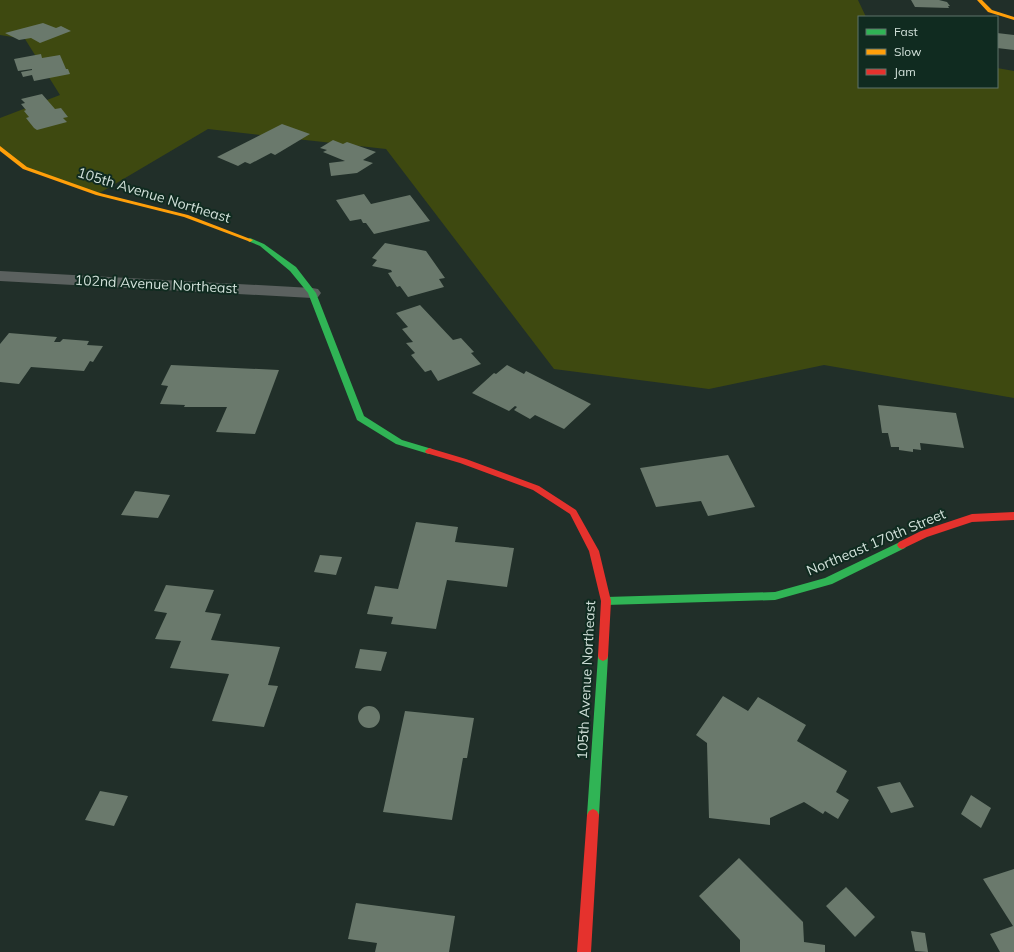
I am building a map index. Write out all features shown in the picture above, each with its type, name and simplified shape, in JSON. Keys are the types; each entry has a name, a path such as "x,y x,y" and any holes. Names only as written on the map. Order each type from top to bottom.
{"street":[{"path":"979,0 983,6 994,14 1014,19"},
{"name":"105th Avenue Northeast","path":"0,148 25,168 98,194 186,216 249,239 262,246 293,268 312,293 360,418 400,442 463,462 536,488 573,512 594,551 606,601 584,952"},
{"name":"102nd Avenue Northeast","path":"0,276 312,293"},
{"name":"Northeast 170th Street","path":"606,601 775,596 828,581 924,534 972,518 1014,516"}],"green space":[{"path":"0,0 858,0 866,16 858,16 858,88 998,88 998,68 1014,71 1014,398 824,365 709,389 554,369 386,149 208,129 98,194 25,168 0,148 0,118 60,95 25,39 0,35"}],"building":[{"path":"911,0 939,0 947,2 950,6 948,6 949,8 915,7"},
{"path":"43,23 56,28 61,26 71,31 40,43 31,38 19,40 5,33"},
{"path":"998,33 1014,35 1014,50 998,48"},
{"path":"41,54 42,58 60,55 66,69 68,69 70,74 34,81 32,75 23,77 21,72 32,69 18,71 14,59"},
{"path":"42,94 55,109 61,108 68,117 63,118 67,122 37,130 34,128 26,118 29,117 24,111 26,110 21,104 25,103 21,99"},
{"path":"282,124 310,134 275,155 271,153 250,164 245,162 238,166 217,157"},
{"path":"333,140 343,144 347,142 376,152 363,160 373,163 357,173 331,176 329,163 345,161 323,152 327,150 320,148"},
{"path":"364,194 371,204 410,195 430,221 374,234 361,219 350,221 336,200"},
{"path":"385,243 426,251 445,278 439,279 444,287 408,297 400,286 397,287 388,273 392,272 391,270 372,266 377,260 372,258"},
{"path":"420,305 453,340 461,338 474,352 471,353 481,364 438,381 431,370 425,372 411,355 415,353 406,343 413,342 402,329 408,327 396,313"},
{"path":"9,333 57,337 54,342 60,342 63,339 89,341 87,345 103,346 93,362 90,361 84,371 31,367 19,384 0,382 0,344"},
{"path":"171,365 279,370 255,434 216,432 227,407 184,407 185,405 160,404 168,386 161,385"},
{"path":"507,365 524,374 526,371 591,404 564,429 535,415 530,419 514,410 517,407 515,406 509,411 472,393 494,373 496,374"},
{"path":"878,405 956,413 964,448 920,443 921,450 913,449 913,452 899,450 899,447 891,447 888,433 882,433"},
{"path":"728,455 755,507 708,516 701,501 656,507 640,468"},
{"path":"135,491 170,495 158,518 121,515"},
{"path":"416,522 458,527 455,542 514,548 507,587 447,580 436,629 391,624 393,617 367,614 375,586 398,589"},
{"path":"320,555 342,557 336,575 314,572"},
{"path":"166,585 214,590 205,612 221,614 211,640 280,647 268,685 278,686 264,727 212,721 229,674 170,668 181,641 155,639 167,613 154,611"},
{"path":"360,649 387,652 381,671 355,668"},
{"path":"723,696 748,711 758,697 806,725 797,741 847,771 836,792 849,800 838,819 825,811 823,814 804,802 770,818 770,825 709,818 707,743 696,735"},
{"path":"369,706 377,709 380,717 377,725 369,728 361,725 358,717 361,709"},
{"path":"405,711 474,718 467,758 463,758 452,820 383,812"},
{"path":"900,782 914,807 891,813 877,787"},
{"path":"100,791 128,796 114,826 85,820"},
{"path":"971,795 991,808 981,828 961,814"},
{"path":"739,858 803,922 804,942 825,945 825,952 740,952 740,940 699,896"},
{"path":"1014,869 1014,952 1000,952 990,934 1013,926 983,879"},
{"path":"846,887 875,917 855,937 826,906"},
{"path":"356,903 455,916 449,952 375,952 377,943 348,939"},
{"path":"911,931 925,933 928,952 915,951"}],"traffic: fast":[{"path":"250,240 262,245 293,269 312,293 360,418 399,442 429,451"},
{"path":"606,601 775,596 828,581 902,545"},
{"path":"593,815 603,656"}],"traffic: slow":[{"path":"979,0 990,11 1014,19"},
{"path":"0,148 25,168 98,194 186,216 250,240"}],"traffic: jam":[{"path":"429,451 463,461 536,488 573,512 594,551 606,601 603,656"},
{"path":"902,545 924,534 972,518 1014,516"},
{"path":"584,952 593,815"}]}
